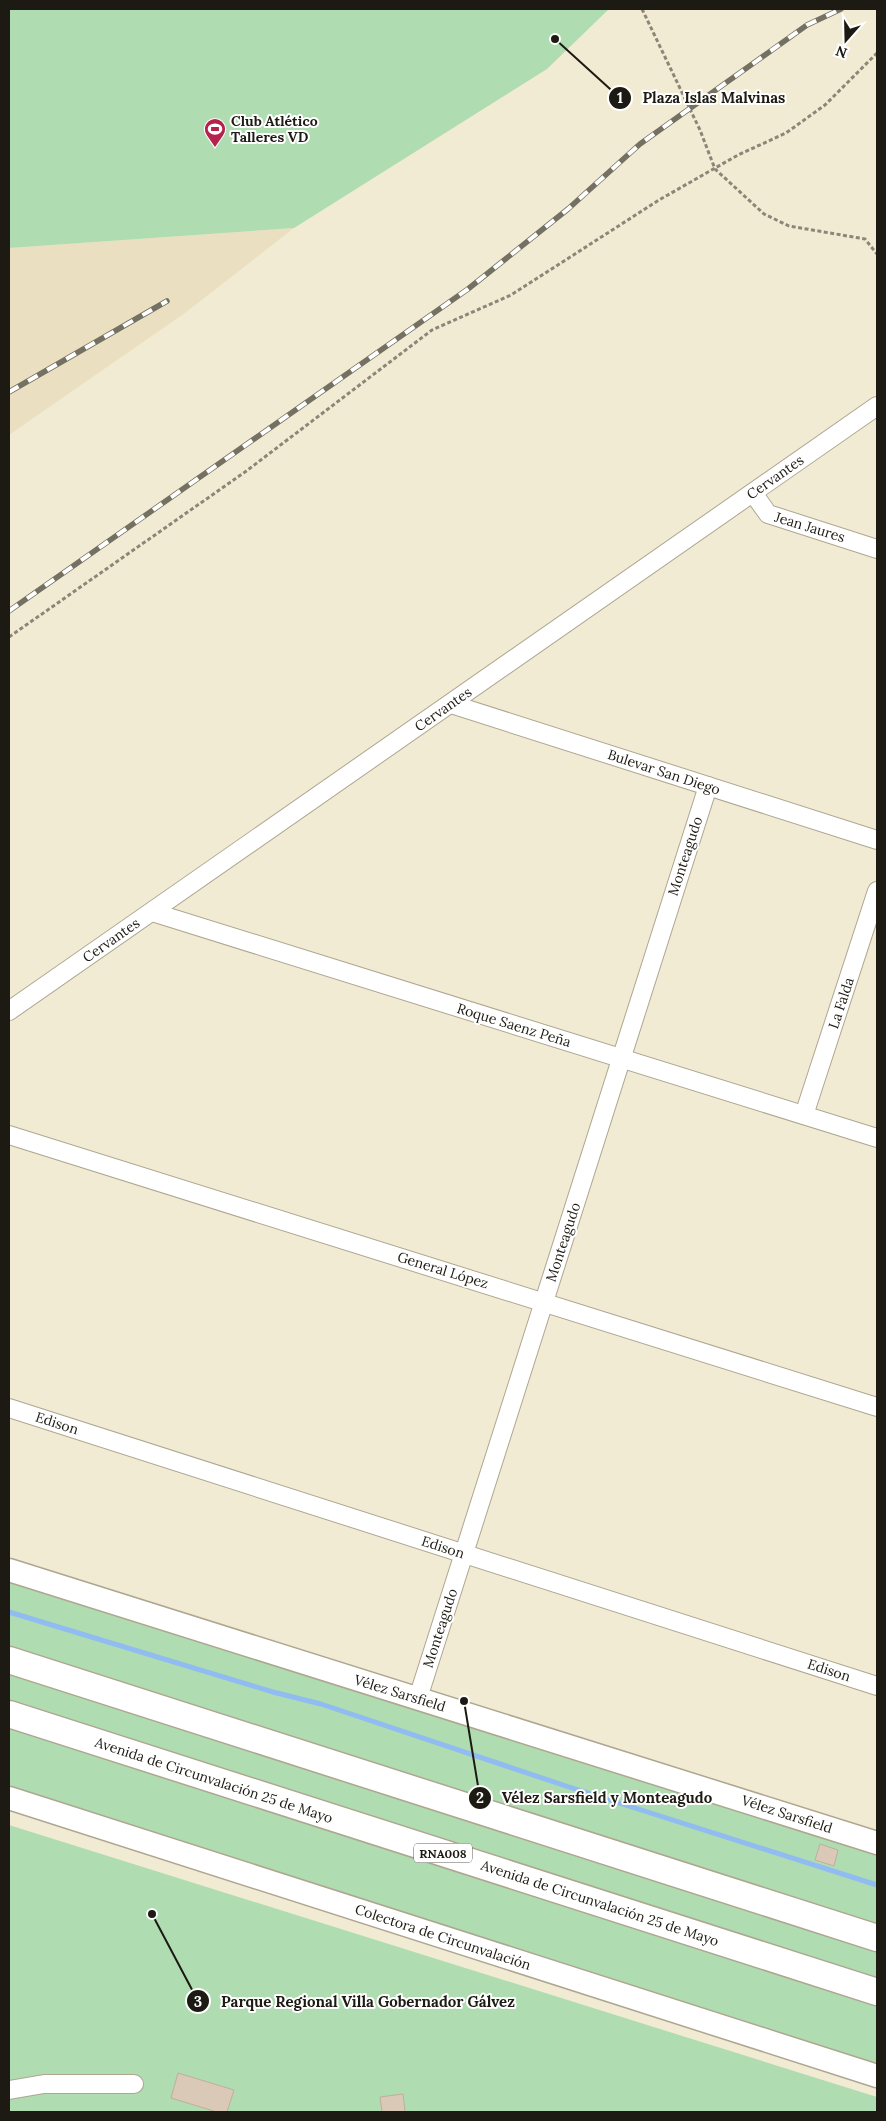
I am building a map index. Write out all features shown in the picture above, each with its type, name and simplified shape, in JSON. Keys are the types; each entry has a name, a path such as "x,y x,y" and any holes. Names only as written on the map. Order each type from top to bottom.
{"highway":[{"path":"9,1660 877,1938"},
{"name":"Avenida de Circunvalación 25 de Mayo","path":"9,1714 877,1992"}],"main road":[{"name":"Vélez Sarsfield","path":"9,1570 877,1843"},
{"name":"Colectora de Circunvalación","path":"9,1798 877,2076"}],"street":[{"name":"Cervantes","path":"9,1011 877,406"},
{"name":"Jean Jaures","path":"752,493 768,514 877,549"},
{"name":"Bulevar San Diego","path":"451,704 877,840"},
{"name":"Monteagudo","path":"418,1698 708,786"},
{"name":"La Falda","path":"804,1115 877,891"},
{"name":"Roque Saenz Peña","path":"152,912 877,1138"},
{"name":"General López","path":"9,1135 544,1301 877,1407"},
{"name":"Edison","path":"9,1408 877,1686"},
{"path":"9,2090 44,2084 134,2084"}],"path":[{"path":"642,9 700,130 714,169 764,214 789,226 865,238 877,254"},
{"path":"9,637 245,472 432,330 511,295 659,200 738,155 786,133 825,105 877,52"}],"shaded area":[{"path":"294,228 185,313 9,435 9,248"}],"green space":[{"name":"Club Atlético Talleres VD","path":"9,9 609,9 547,69 294,228 9,248"},
{"path":"9,1570 877,1843 877,2076 9,1798"},
{"path":"9,1825 877,2097 877,2112 9,2112"}],"building":[{"path":"820,1844 838,1850 834,1866 815,1860"},
{"path":"178,2073 234,2090 227,2112 217,2112 171,2098"},
{"path":"403,2094 405,2112 382,2112 380,2097"}],"waterway":[{"path":"9,1612 273,1692 321,1704 566,1786 877,1885"}],"railway":[{"path":"9,611 468,289 568,209 640,144 807,25 841,9"},
{"path":"9,392 167,301"}],"place":[{"name":"Plaza Islas Malvinas","path":"555,39"},
{"name":"Club Atlético Talleres VD","path":"215,148"},
{"name":"Vélez Sarsfield y Monteagudo","path":"464,1701"},
{"name":"Parque Regional Villa Gobernador Gálvez","path":"152,1914"}]}
